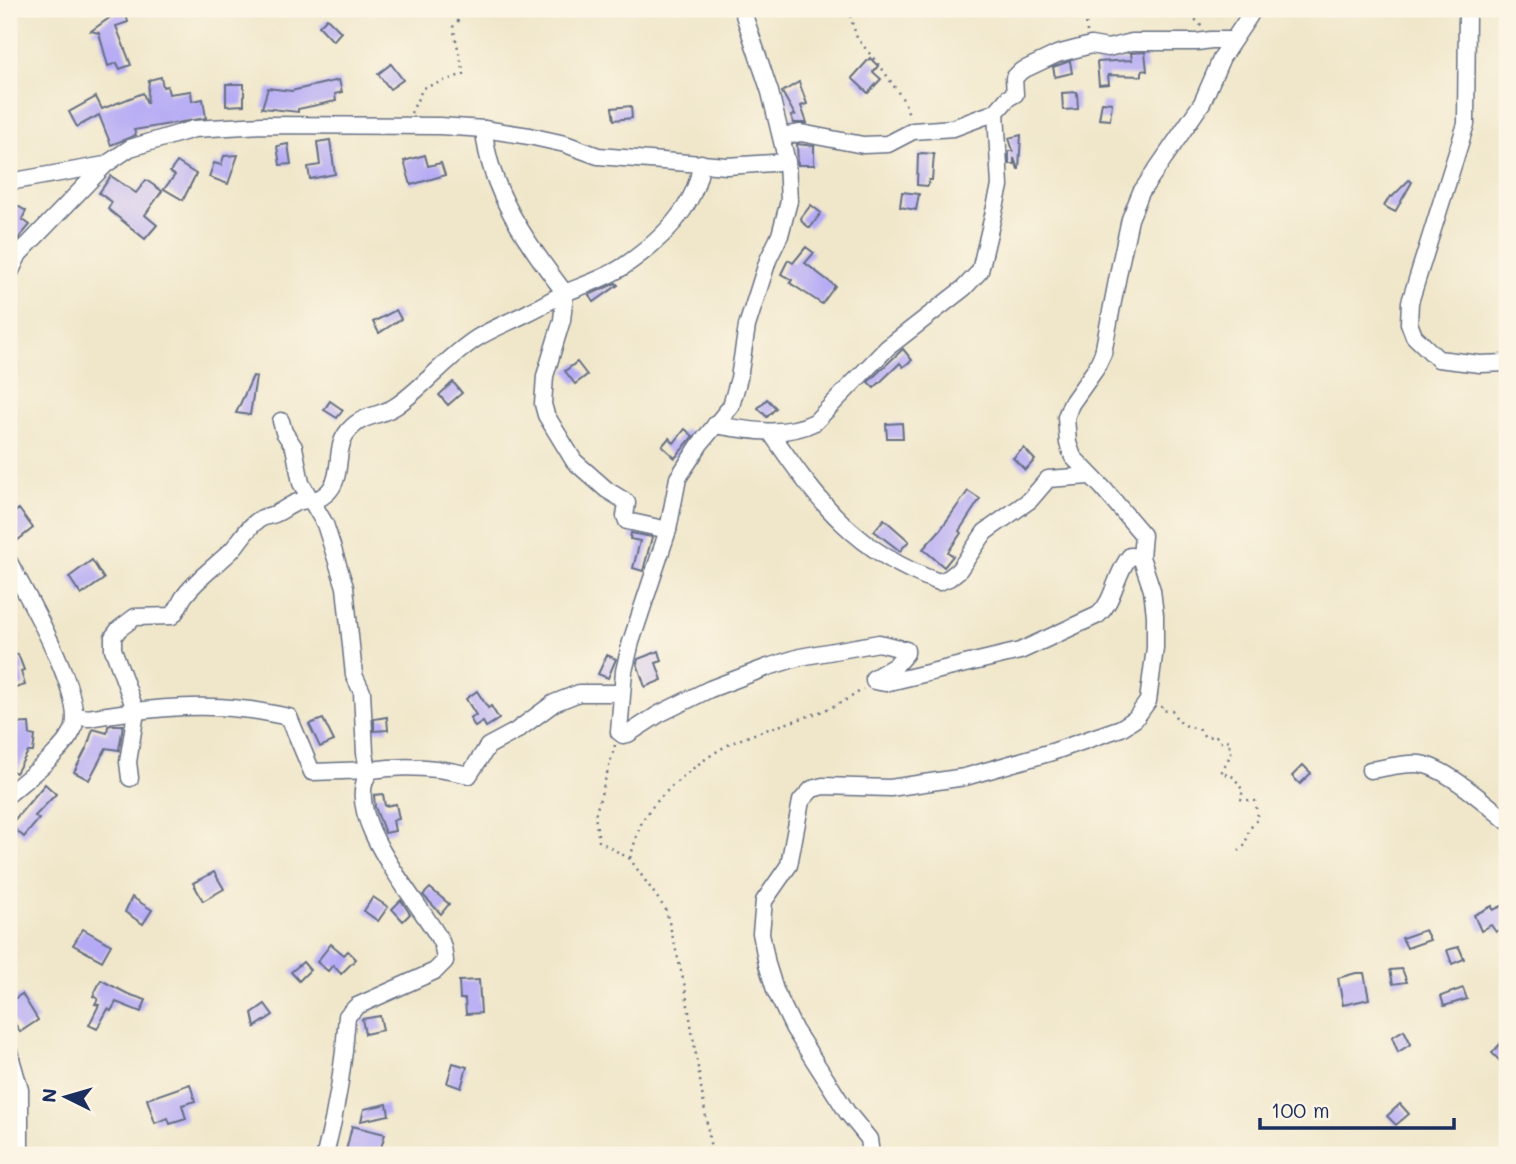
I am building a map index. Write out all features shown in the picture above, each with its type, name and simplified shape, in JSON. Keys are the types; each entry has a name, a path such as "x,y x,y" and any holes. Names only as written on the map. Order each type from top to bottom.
{"street":[{"path":"742,9 770,92 781,136 787,162 789,201 780,236 768,260 747,326 739,378 731,406 678,478 668,530 631,642 621,693 619,732 628,734 659,714 710,689 800,657 879,643 906,650 895,666 877,676 874,681 885,683 1020,651 1098,615 1107,607 1116,578 1130,556 1141,558"},
{"path":"871,1155 869,1139 847,1112 794,1029 775,990 766,964 761,933 764,901 789,865 802,801 812,789 823,786 890,788 965,777 1052,752 1121,728 1135,719 1148,701 1155,648 1155,615 1152,590 1141,558 1143,535 1104,488 1089,476 1073,457 1068,443 1066,417 1071,404 1095,370 1103,353 1130,219 1141,192 1202,103 1232,40 1250,15 1251,9"},
{"path":"1467,9 1465,124 1410,302 1409,323 1415,336 1438,359 1480,364 1507,363"},
{"path":"781,136 801,133 873,146 888,144 913,131 953,128 996,112 1015,94 1014,79 1021,71 1057,54 1091,45 1108,48 1132,42 1232,40"},
{"path":"715,425 771,433 802,428 815,422 887,348 964,288 980,271 1000,186 996,112"},
{"path":"9,275 19,254 106,164 130,148 194,129 262,125 484,129 565,144 598,156 727,166 787,162"},
{"path":"484,129 485,144 504,197 542,263 565,293 562,320 542,395 546,415 574,461 588,475 627,503 627,521 668,530"},
{"path":"130,778 128,762 136,712 113,649 113,637 119,629 135,617 172,616 213,564 234,548 245,532 258,521 301,500 312,502 325,495 334,482 341,443 352,426 367,415 389,410 397,405 441,365 477,338 565,293 601,280 650,247 692,198 701,163"},
{"path":"9,182 106,164"},
{"path":"281,421 284,432 294,447 301,483 325,524 345,587 354,675 362,692 365,753 371,770"},
{"path":"771,433 814,495 855,535 902,568 939,582 959,570 985,532 1030,500 1048,479 1089,476"},
{"path":"9,562 36,612 72,693 76,716 72,732 59,748 9,794"},
{"path":"76,716 88,718 189,708 240,708 289,717 312,772 399,766 469,775 488,747 554,704 579,693 621,693"},
{"path":"1370,770 1426,765 1454,781 1507,821"},
{"path":"325,1155 337,1111 347,1016 357,1006 435,971 445,961 442,942 380,851 371,828 363,798 365,776 371,770"},
{"path":"9,1052 20,1090 20,1155"}],"path":[{"path":"406,126 423,88 464,74 453,27 468,9"},
{"path":"848,9 857,38 904,101 913,131"},
{"path":"1091,45 1086,19 1110,9"},
{"path":"1186,9 1211,40"},
{"path":"630,859 642,821 652,807 694,767 733,742 829,710 874,681"},
{"path":"1149,690 1160,700 1163,711 1172,710 1177,720 1185,726 1199,729 1205,737 1216,736 1221,742 1228,740 1231,754 1221,773 1234,777 1243,791 1240,799 1255,801 1258,813 1245,845 1239,851"},
{"path":"619,732 595,816 599,841 630,859 666,910 685,987 712,1155"}],"building":[{"path":"125,11 128,22 116,26 131,65 120,69 117,63 108,66 99,33 91,31 115,14"},
{"path":"327,18 341,32 333,41 319,26"},
{"path":"1145,52 1147,71 1142,70 1142,76 1108,75 1109,84 1099,85 1097,62 1132,60 1131,53"},
{"path":"870,58 878,66 873,72 881,79 868,93 852,78"},
{"path":"1070,61 1072,73 1055,77 1053,67"},
{"path":"391,64 403,80 390,89 378,74"},
{"path":"161,77 163,87 167,86 169,94 191,91 192,101 203,99 206,118 134,130 136,135 111,145 99,115 77,127 69,112 96,97 102,109 143,93 147,104 149,80"},
{"path":"339,80 342,92 335,94 336,101 298,109 298,112 262,108 268,88 291,91"},
{"path":"799,82 807,104 801,106 807,123 794,123 791,116 795,115 782,92"},
{"path":"226,84 244,84 244,105 226,106"},
{"path":"1077,92 1078,109 1063,110 1062,93"},
{"path":"1102,102 1112,103 1110,120 1099,119"},
{"path":"631,106 632,118 614,120 612,108"},
{"path":"1021,135 1018,169 1014,158 1014,164 1009,164 1009,151 1013,151 1009,138"},
{"path":"330,140 335,174 310,179 308,167 320,165 317,142"},
{"path":"288,144 291,164 280,165 277,146"},
{"path":"797,144 814,146 814,165 798,165"},
{"path":"918,154 934,154 932,180 929,180 928,186 917,185"},
{"path":"238,155 228,184 209,177 214,163 221,165 224,156"},
{"path":"425,155 428,166 441,163 445,175 411,185 404,161"},
{"path":"177,162 196,174 183,200 164,189 175,175 170,172"},
{"path":"111,176 136,193 146,180 162,191 145,215 157,225 145,239 108,209 112,202 99,193"},
{"path":"1409,180 1412,182 1395,212 1384,206 1390,196"},
{"path":"902,192 919,194 916,210 900,207"},
{"path":"9,201 26,211 22,219 30,225 12,246 9,243"},
{"path":"811,205 821,213 810,228 801,218"},
{"path":"806,247 814,253 805,263 835,286 822,304 781,274 788,260 793,263"},
{"path":"616,283 618,285 594,302 589,295"},
{"path":"396,310 401,319 379,333 373,322"},
{"path":"903,349 912,360 903,367 900,363 874,388 868,382"},
{"path":"577,362 587,375 575,384 565,371"},
{"path":"253,376 256,377 250,415 236,413"},
{"path":"453,382 462,393 448,405 439,395"},
{"path":"767,399 776,408 767,417 758,408"},
{"path":"330,401 343,410 337,418 324,410"},
{"path":"902,423 903,438 887,438 886,424"},
{"path":"685,429 693,436 675,458 662,446 669,438 674,443"},
{"path":"1024,448 1035,460 1025,470 1013,458"},
{"path":"968,491 980,499 959,531 961,533 948,552 953,556 944,567 923,549"},
{"path":"19,509 33,528 18,540 9,528 13,523 9,516"},
{"path":"884,519 909,541 900,551 874,531"},
{"path":"631,533 652,537 643,571 633,568 640,541 630,539"},
{"path":"92,560 104,579 81,595 69,577"},
{"path":"659,651 662,661 656,663 662,680 645,687 638,659"},
{"path":"18,654 24,670 21,671 25,685 15,688 9,670 9,658"},
{"path":"607,655 616,659 608,678 598,674"},
{"path":"477,691 499,719 486,727 483,722 475,727 470,718 476,715 466,699"},
{"path":"387,717 388,730 374,731 374,719"},
{"path":"323,719 334,741 320,747 309,724"},
{"path":"29,723 30,735 35,736 33,752 28,752 16,773 9,769 10,724"},
{"path":"123,725 119,750 106,748 89,780 74,772 93,729 107,733 108,726"},
{"path":"1303,765 1311,773 1300,784 1292,776"},
{"path":"45,784 56,794 35,816 39,819 24,837 10,825"},
{"path":"383,794 385,806 396,804 399,819 393,820 395,831 385,833 375,807 374,795"},
{"path":"214,872 224,889 203,901 193,883"},
{"path":"430,888 449,904 441,914 423,895"},
{"path":"132,897 152,910 143,924 125,912"},
{"path":"373,897 388,907 378,921 364,911"},
{"path":"401,900 410,914 403,921 392,909"},
{"path":"1504,905 1507,924 1496,932 1491,925 1481,931 1474,915 1492,906 1493,910"},
{"path":"83,929 111,945 102,961 73,945"},
{"path":"1425,930 1430,940 1407,948 1402,938"},
{"path":"331,944 344,955 348,951 356,959 341,974 333,965 328,971 317,962"},
{"path":"1459,947 1464,959 1452,964 1447,950"},
{"path":"303,962 310,970 299,981 291,972"},
{"path":"1402,969 1407,982 1393,984 1390,970"},
{"path":"1364,973 1369,999 1343,1005 1338,978"},
{"path":"101,980 146,1000 141,1012 116,1002 111,1011 108,1009 97,1029 89,1025 99,1005 95,1004 98,999 93,996"},
{"path":"479,980 481,1013 466,1014 465,999 460,999 459,981"},
{"path":"1463,988 1467,999 1444,1006 1441,996"},
{"path":"22,994 38,1020 20,1032 9,1014 9,1002"},
{"path":"265,1004 273,1015 255,1027 252,1013"},
{"path":"380,1016 383,1030 365,1034 362,1019"},
{"path":"1404,1030 1411,1044 1398,1052 1392,1037"},
{"path":"1501,1043 1507,1049 1507,1068 1492,1053"},
{"path":"453,1063 467,1067 461,1088 447,1083"},
{"path":"190,1084 195,1101 182,1105 186,1119 170,1124 168,1118 155,1123 147,1099"},
{"path":"387,1104 389,1115 361,1121 364,1109"},
{"path":"1400,1104 1409,1114 1396,1125 1387,1116"},
{"path":"352,1126 385,1134 379,1155 345,1155"}]}
